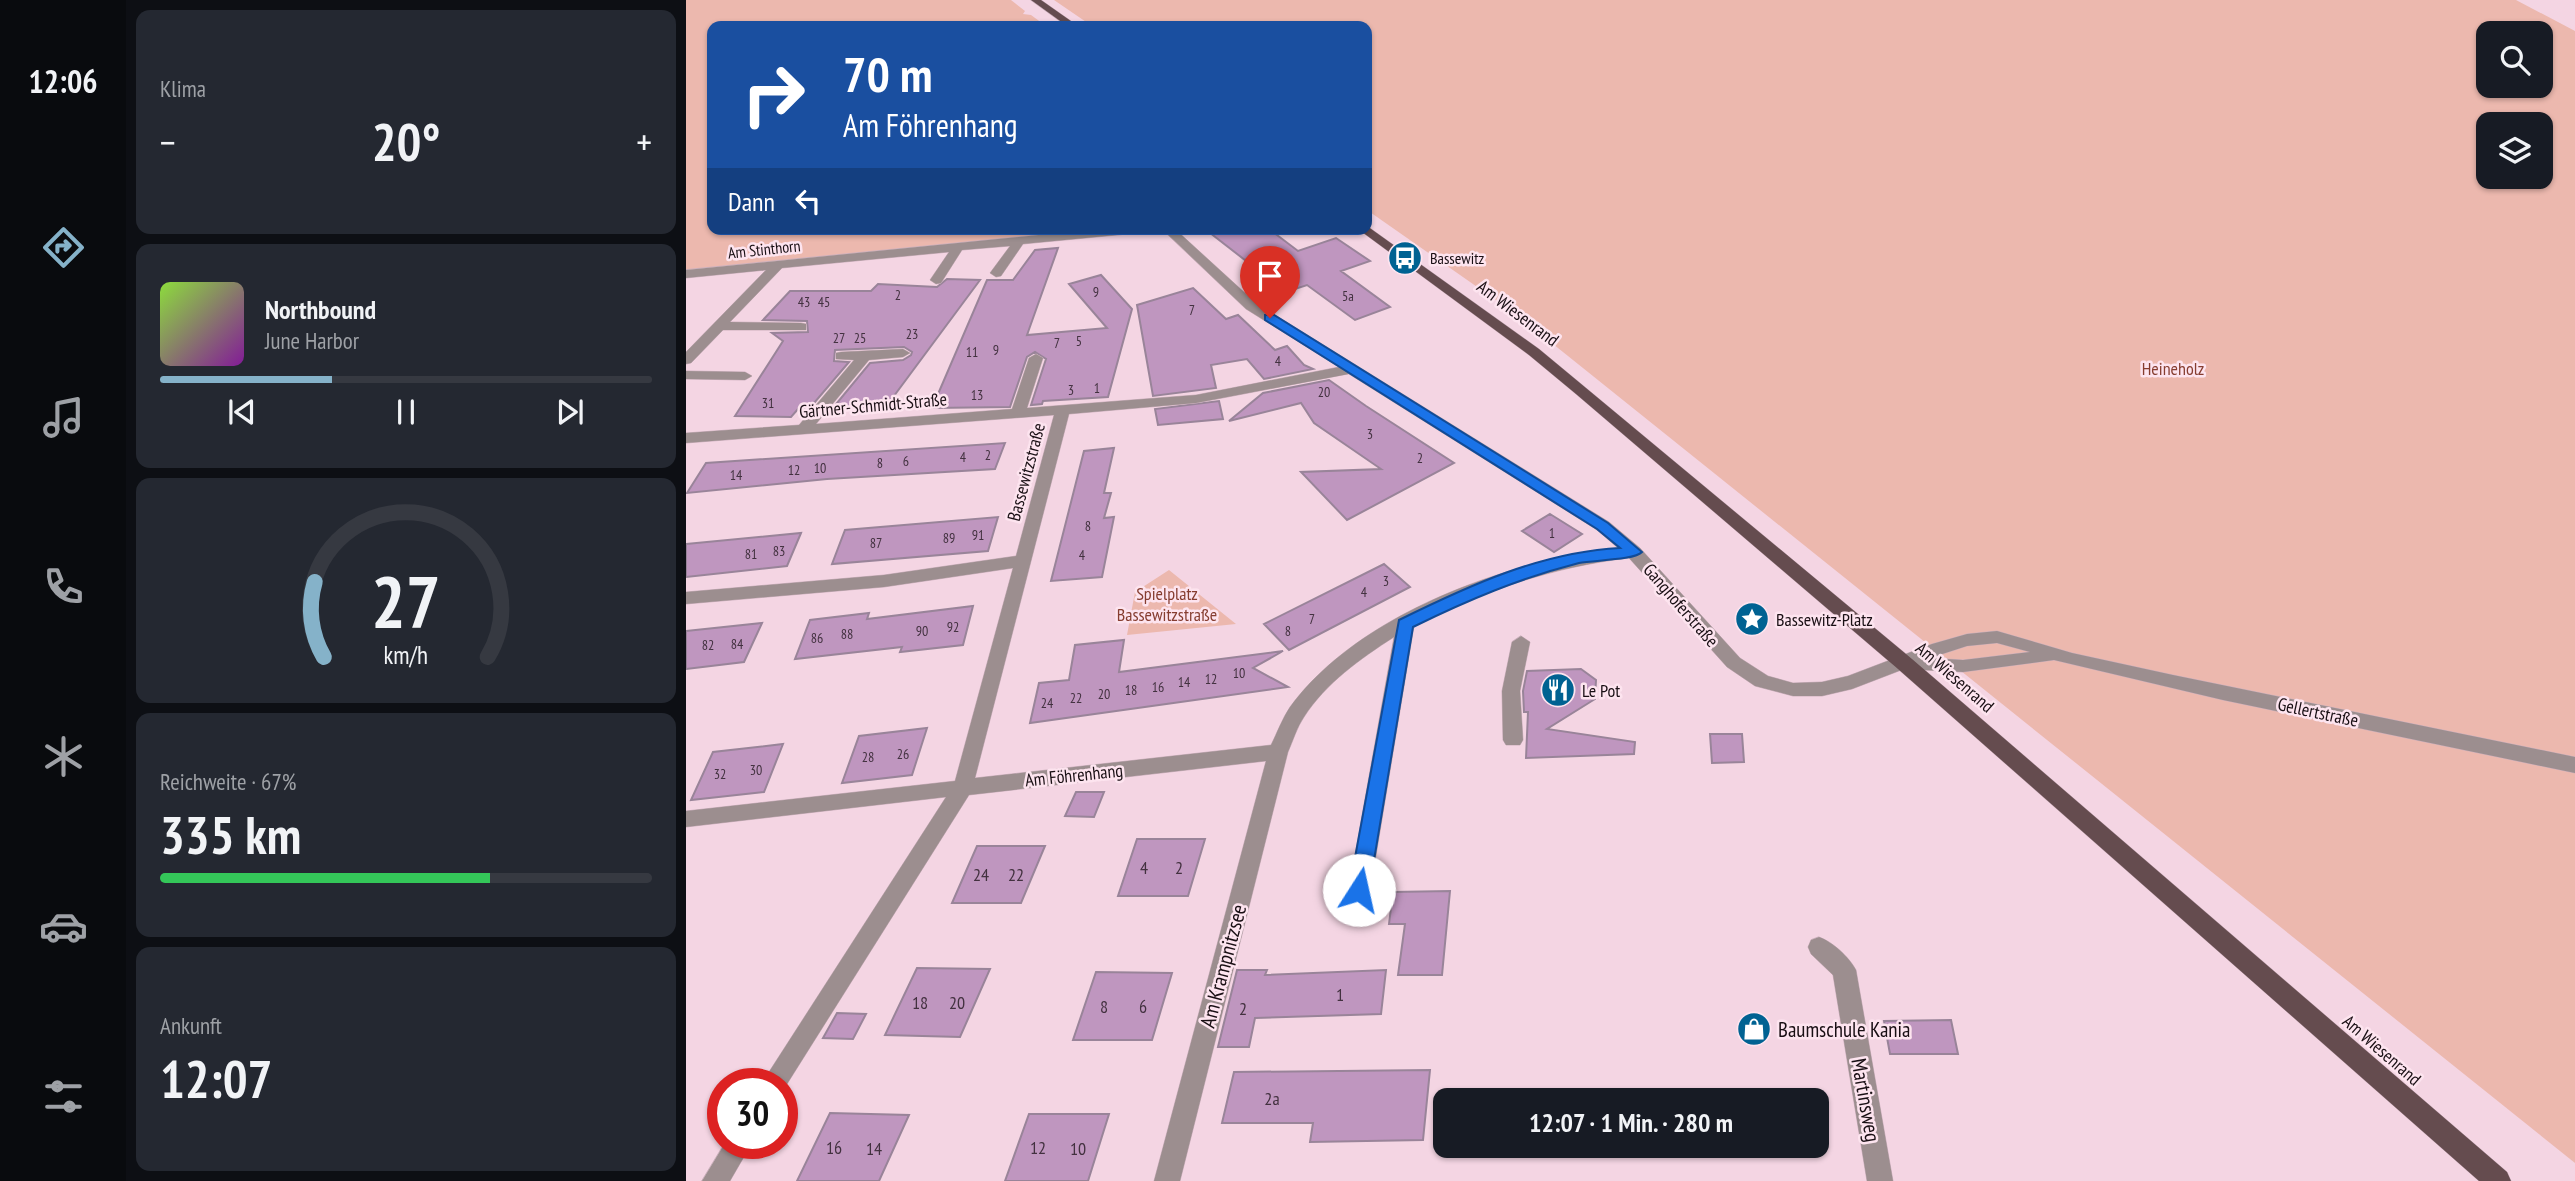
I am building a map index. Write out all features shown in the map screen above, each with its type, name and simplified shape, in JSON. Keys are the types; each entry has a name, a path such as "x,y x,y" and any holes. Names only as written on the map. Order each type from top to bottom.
{"main road":[{"path":"1035,0 1066,21"},
{"name":"Am Wiesenrand","path":"1372,235 1535,352 1905,664 2498,1181"}],"street":[{"name":"Am Stinthorn","path":"686,274 1074,235"},
{"name":"Ganghoferstraße","path":"1174,235 1251,306 1602,526 1634,552 1722,652 1744,673 1764,682 1814,690 1836,687 1905,664"},
{"path":"996,273 1020,240"},
{"path":"936,280 958,247"},
{"path":"686,360 778,265"},
{"path":"719,326 801,327"},
{"path":"841,356 903,353"},
{"path":"802,431 864,356"},
{"path":"1018,413 1036,358"},
{"name":"Bassewitzstraße","path":"963,787 1063,410 1196,399 1352,369"},
{"path":"686,375 745,376"},
{"name":"Gärtner-Schmidt-Straße","path":"686,438 1063,410"},
{"path":"1278,752 1297,713 1320,685 1347,660 1405,624 1472,591 1523,572 1598,554 1634,552"},
{"path":"686,598 884,581 1022,561"},
{"path":"1354,916 1405,624"},
{"path":"1513,740 1508,706 1511,673 1521,642"},
{"name":"Gellertstraße","path":"1905,664 1963,666 2062,656 2207,690 2575,765"},
{"name":"Am Föhrenhang","path":"686,819 1278,752"},
{"name":"Am Krampnitzsee","path":"1167,1181 1278,752"},
{"path":"785,1068 963,787"},
{"name":"Martinsweg","path":"1819,947 1844,970 1880,1181"},
{"path":"715,1181 729,1159"}],"green space":[{"path":"686,0 1011,0 1025,11 1023,14 1031,15 1039,21 707,21 707,235 1041,235 686,270"},
{"name":"Heineholz","path":"1054,0 2516,0 2575,31 2575,1163 1513,312 1372,213 1372,21 1085,21"},
{"name":"Spielplatz Bassewitzstraße","path":"1169,570 1236,624 1127,635 1135,592"}],"building":[{"path":"1213,235 1277,235 1298,251 1336,238 1370,261 1341,271 1390,307 1355,320 1307,285 1286,292"},
{"path":"1058,248 1027,335 1107,328 1069,284 1101,275 1132,309 1108,397 1043,401 1042,404 1031,405 1046,359 1035,352 1027,357 1010,407 932,408 987,280 1013,280 1035,250"},
{"path":"947,279 980,280 885,408 832,409 870,363 903,360 911,355 912,352 904,347 835,350 834,361 849,362 809,409 798,409 791,417 735,416 783,341 772,333 808,332 807,321 763,320 790,291 871,291 878,284 937,287"},
{"path":"1193,288 1226,319 1238,315 1275,350 1287,346 1304,365 1313,369 1264,379 1247,359 1211,365 1216,388 1153,396 1137,305"},
{"path":"1329,380 1454,463 1347,520 1301,472 1381,469 1314,423 1301,403 1229,421 1263,393"},
{"path":"1219,401 1223,419 1158,425 1155,409"},
{"path":"1005,443 995,469 827,479 687,493 706,463"},
{"path":"1114,448 1104,493 1111,493 1104,518 1114,517 1102,577 1051,581 1084,451"},
{"path":"1550,514 1582,534 1554,552 1522,531"},
{"path":"998,517 988,551 832,564 845,530"},
{"path":"801,533 787,566 686,577 686,544"},
{"path":"1384,564 1410,587 1289,650 1264,624"},
{"path":"973,606 963,645 900,652 902,647 795,659 810,620 869,613 867,619"},
{"path":"762,623 744,662 686,669 686,631"},
{"path":"1124,640 1119,672 1283,651 1253,668 1288,687 1030,723 1039,683 1069,680 1075,645"},
{"path":"1581,669 1596,680 1595,699 1547,729 1635,742 1634,754 1526,758 1528,712 1524,712 1523,691 1527,671"},
{"path":"927,728 912,775 842,783 859,736"},
{"path":"1710,734 1742,734 1744,762 1712,763"},
{"path":"783,744 764,792 691,800 713,752"},
{"path":"1076,792 1104,792 1094,817 1065,816"},
{"path":"1137,839 1205,839 1188,896 1118,896"},
{"path":"977,846 1045,846 1021,903 952,903"},
{"path":"1450,891 1442,975 1398,975 1405,924 1389,924 1393,892"},
{"path":"917,968 990,969 960,1037 885,1035"},
{"path":"1237,970 1267,970 1265,975 1386,970 1381,1014 1255,1018 1249,1047 1218,1047"},
{"path":"1096,972 1172,973 1152,1040 1073,1040"},
{"path":"837,1013 866,1014 853,1039 823,1038"},
{"path":"1951,1020 1958,1054 1890,1054 1884,1021"},
{"path":"1430,1070 1423,1140 1310,1142 1313,1123 1222,1123 1234,1072"},
{"path":"830,1113 909,1115 879,1181 797,1181"},
{"path":"1029,1114 1109,1114 1088,1181 1005,1181"}],"place":[{"name":"Bassewitz","path":"1405,258"},
{"name":"Bassewitz-Platz","path":"1752,619"},
{"name":"Le Pot","path":"1558,690"},
{"name":"Baumschule Kania","path":"1754,1029"}],"route":[{"path":"1270,318 1557,497 1602,526 1634,552 1598,554 1523,572 1472,591 1405,624 1359,890"}]}
